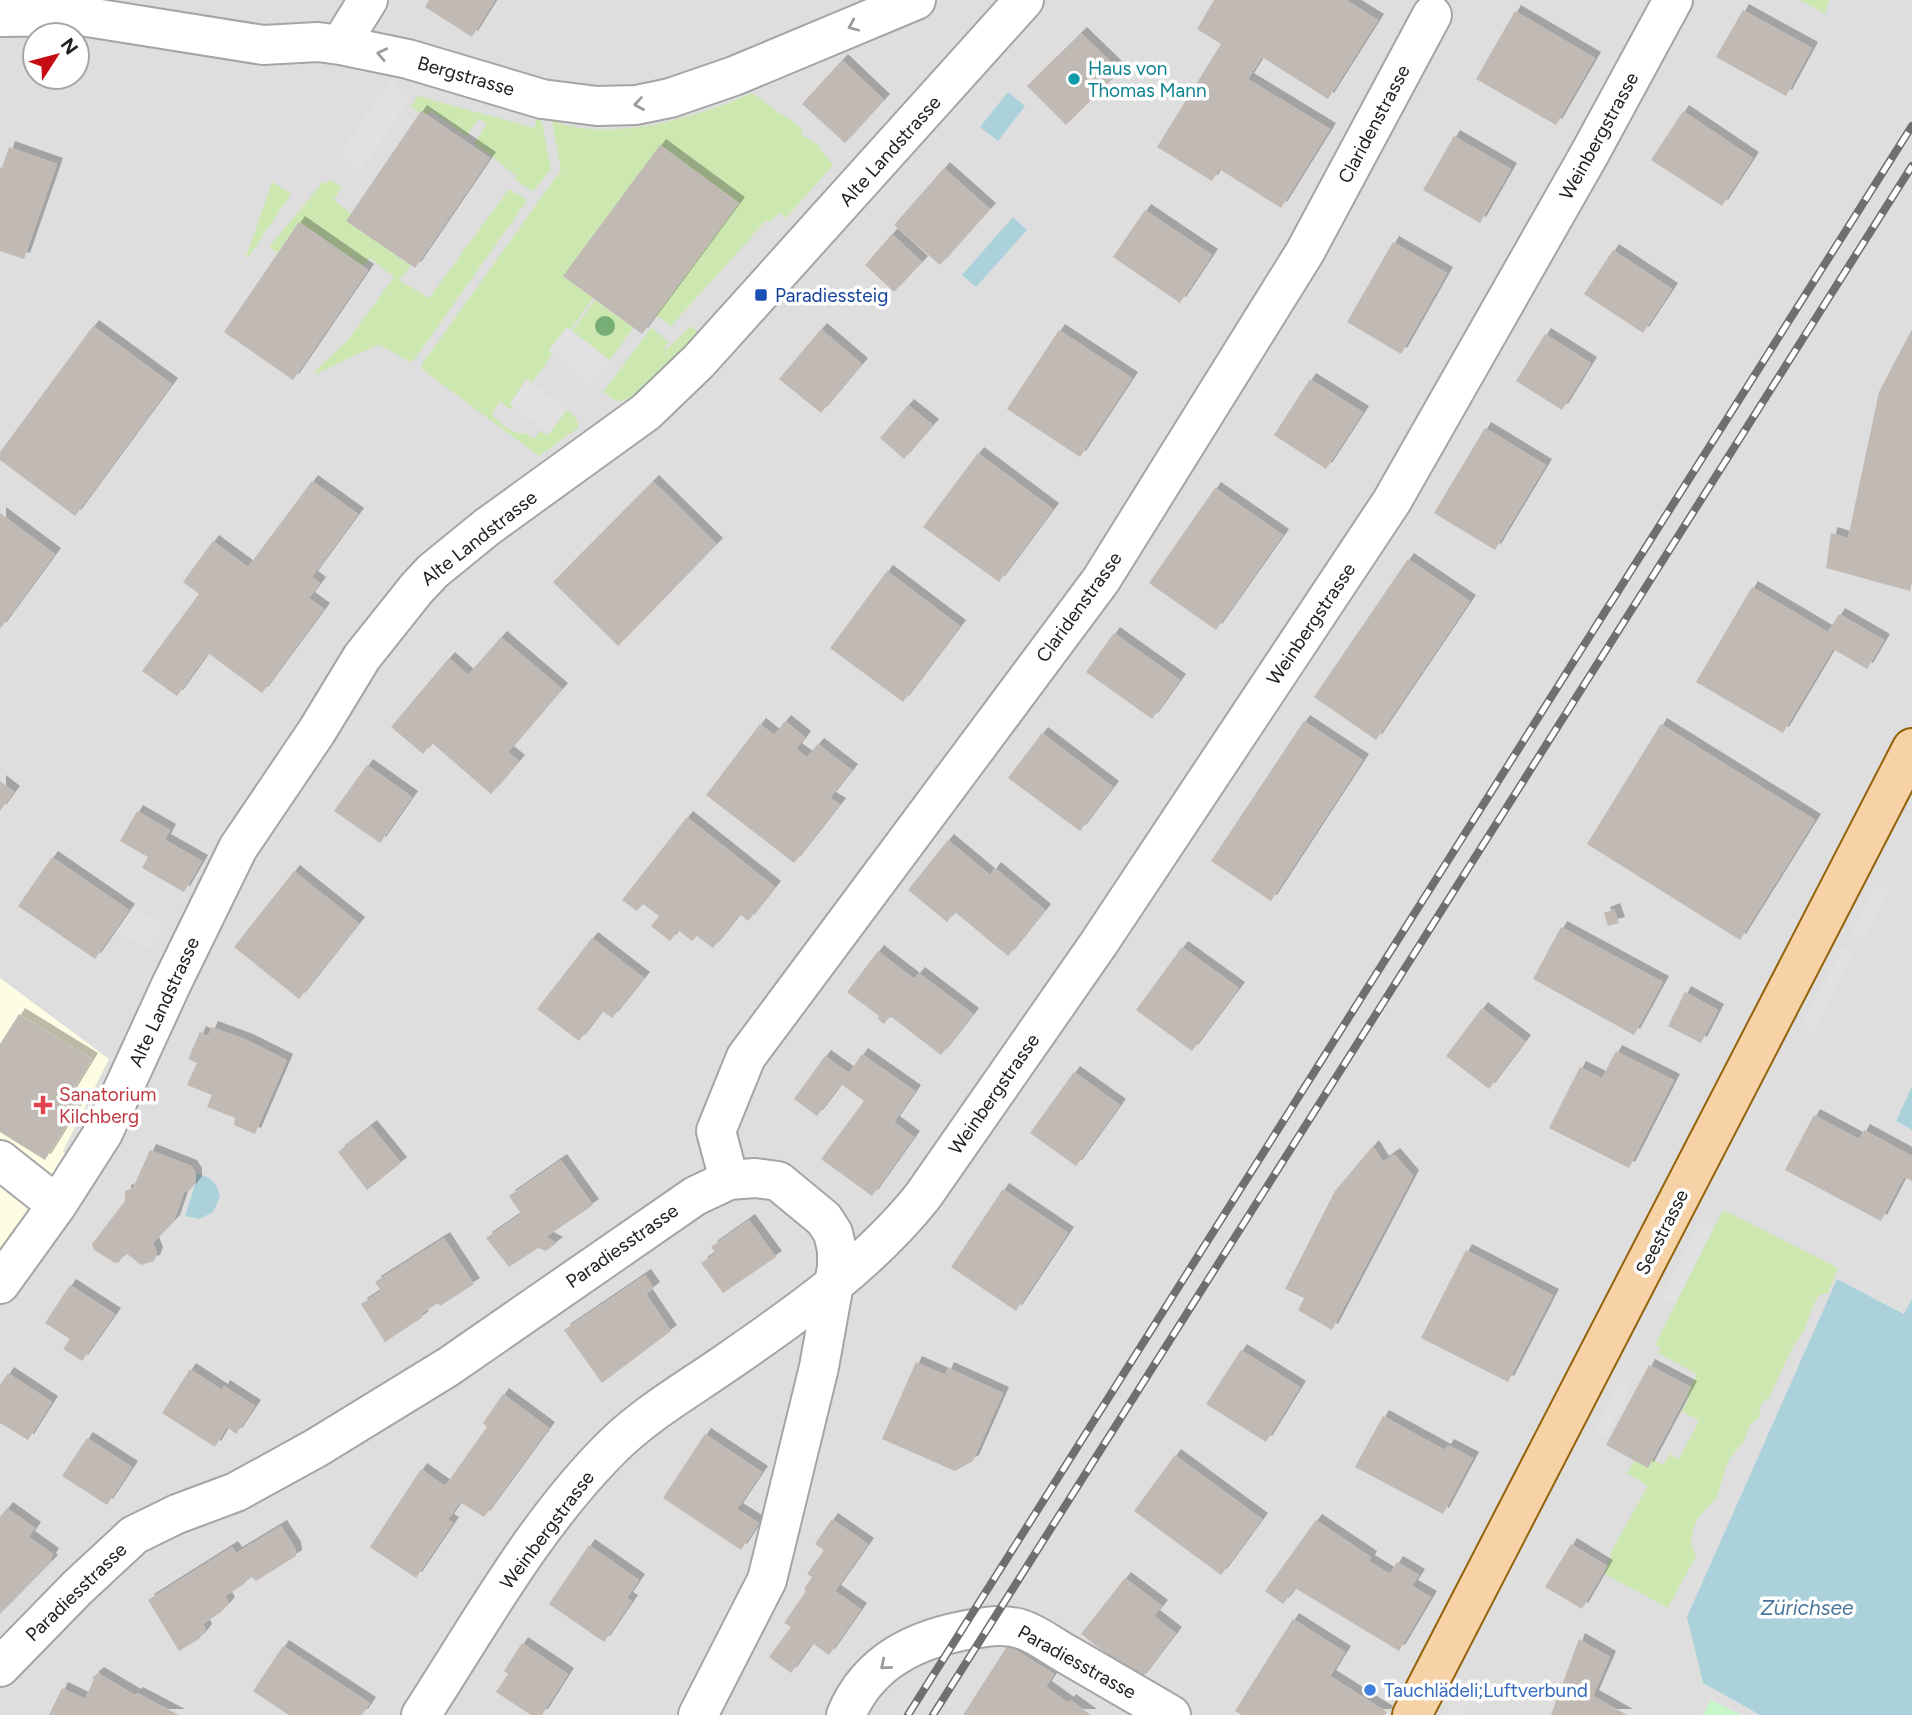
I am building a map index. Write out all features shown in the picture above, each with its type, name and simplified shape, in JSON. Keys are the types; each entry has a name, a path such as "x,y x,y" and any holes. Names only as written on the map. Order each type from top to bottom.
{"main road":[{"name":"Seestrasse","path":"1412,1715 1912,748"}],"street":[{"path":"340,45 368,0"},
{"name":"Bergstrasse","path":"0,17 81,16 262,45 318,42 340,45 408,59 542,99 597,106 636,105 670,98 734,76 916,0"},
{"name":"Alte Landstrasse","path":"0,1284 57,1205 103,1133 186,954 239,848 317,731 362,657 417,587 487,527 646,412 699,361 1024,0"},
{"name":"Weinbergstrasse","path":"421,1715 554,1515 611,1448 652,1413 832,1287 904,1220 1099,943 1392,501 1590,153 1673,0"},
{"name":"Claridenstrasse","path":"729,1180 716,1131 746,1056 1101,580 1305,253 1432,15"},
{"path":"0,1160 57,1205"},
{"name":"Paradiesstrasse","path":"0,1667 86,1579 134,1535 168,1517 236,1492 325,1443 448,1367 695,1196 729,1180 755,1178 778,1181 824,1219 833,1233 837,1267 819,1367 767,1580 698,1715"},
{"path":"824,1219 856,1231 886,1227 904,1220"},
{"name":"Paradiesstrasse","path":"846,1715 852,1699 868,1680 887,1662 909,1647 941,1634 995,1625 1024,1630 1171,1715"}],"shaded area":[{"path":"0,0 1912,0 1912,1086 1896,1121 1912,1130 1912,1299 1905,1314 1838,1280 1703,1683 1760,1715 0,1715"},
{"path":"391,80 409,100 360,171 341,152"},
{"path":"567,327 609,360 591,384 549,350"},
{"path":"527,379 567,409 549,433 510,404"},
{"path":"1877,883 1889,889 1864,938 1851,932"},
{"path":"132,906 162,925 148,950 116,929"},
{"path":"1843,947 1855,953 1814,1032 1802,1026"},
{"name":"Sanatorium Kilchberg","path":"0,978 109,1059 63,1151 70,1159 0,1260"},
{"path":"1702,1219 1714,1226 1674,1305 1662,1298"},
{"path":"1619,1381 1631,1388 1605,1437 1593,1431"},
{"path":"1464,1680 1476,1687 1462,1715 1446,1715"}],"green space":[{"path":"1800,0 1829,0 1825,14"},
{"path":"752,93 801,128 802,135 819,145 833,165 786,218 780,212 770,222 765,222 671,326 656,315 563,276 593,298 570,330 568,328 549,351 553,353 532,383 526,379 510,404 514,407 512,410 500,401 492,414 507,428 534,439 540,431 547,436 567,410 576,418 579,427 539,456 422,369 422,364 561,170 552,121 601,129 653,125 705,111"},
{"path":"418,96 535,128 539,118 551,169 532,191 474,143 487,124 479,119 466,136 431,110 427,115 421,111 419,113 411,106"},
{"path":"330,180 342,187 334,200 351,214 346,221 411,266 399,280 429,298 509,189 526,199 410,362 377,345 316,374 314,372 348,340 394,277 370,258 363,266 299,222 277,253 269,247 323,182 328,183"},
{"path":"272,182 291,194 248,258 246,257"},
{"path":"595,300 633,328 610,360 572,331"},
{"path":"691,326 699,336 630,401 627,398 616,401 603,392 651,328 669,342 664,348 666,350"},
{"path":"1723,1210 1838,1268 1828,1293 1819,1295 1805,1329 1792,1349 1769,1397 1761,1404 1759,1417 1750,1425 1744,1441 1728,1461 1717,1497 1698,1518 1691,1543 1696,1556 1668,1608 1603,1573 1611,1557 1609,1555 1648,1486 1627,1473 1634,1461 1647,1467 1652,1459 1663,1465 1670,1454 1679,1459 1699,1421 1682,1411 1697,1374 1658,1353 1661,1348 1655,1345"},
{"path":"1711,1700 1741,1715 1703,1715"}],"water":[{"path":"1008,92 1025,106 998,141 980,127"},
{"path":"1013,217 1027,230 976,287 962,275"},
{"path":"1912,1086 1912,1130 1896,1121"},
{"path":"196,1174 212,1181 220,1197 213,1212 199,1219 185,1216"},
{"name":"Zürichsee","path":"1837,1279 1904,1314 1912,1299 1912,1715 1760,1715 1703,1683 1687,1617"}],"building":[{"path":"429,0 495,0 472,37 425,7"},
{"path":"1214,0 1346,0 1378,20 1328,99 1262,57 1248,79 1330,129 1281,208 1219,169 1212,181 1157,147 1221,44 1197,29"},
{"path":"1743,10 1812,48 1786,96 1716,57"},
{"path":"1515,11 1595,58 1556,125 1476,79"},
{"name":"Haus von Thomas Mann","path":"1081,33 1120,71 1066,125 1027,86"},
{"path":"842,60 884,100 845,143 802,104"},
{"path":"421,111 490,158 415,268 346,221"},
{"path":"1683,111 1753,158 1722,206 1651,160"},
{"path":"1454,136 1511,169 1480,223 1423,190"},
{"path":"660,145 739,203 642,334 563,276"},
{"path":"9,147 57,164 24,259 0,251 0,167 2,168"},
{"path":"944,168 990,209 940,265 894,225"},
{"path":"1145,210 1212,255 1180,303 1113,257"},
{"path":"299,222 368,270 293,380 224,332"},
{"path":"892,234 922,262 894,292 865,265"},
{"path":"1393,242 1447,273 1401,354 1347,322"},
{"path":"1613,250 1672,289 1643,333 1584,294"},
{"path":"93,326 172,384 75,516 0,460 0,452"},
{"path":"821,329 862,364 821,413 779,379"},
{"path":"1912,329 1910,591 1826,568 1831,533 1848,538 1879,392"},
{"path":"1059,330 1132,378 1080,457 1007,409"},
{"path":"1545,334 1591,363 1562,410 1516,381"},
{"path":"1310,379 1363,412 1326,469 1274,435"},
{"path":"908,405 933,425 904,459 880,438"},
{"path":"1485,428 1546,465 1495,550 1434,513"},
{"path":"978,453 1053,509 999,582 923,527"},
{"path":"312,481 358,514 312,577 320,583 309,598 324,609 262,693 208,653 177,696 142,671 199,594 183,582 213,541 248,567"},
{"path":"653,481 717,544 618,646 553,582"},
{"path":"1215,488 1283,535 1216,630 1149,583"},
{"path":"0,513 55,554 0,629"},
{"path":"1408,559 1470,601 1376,740 1314,697"},
{"path":"887,571 960,626 903,702 830,648"},
{"path":"1752,587 1828,632 1839,614 1884,640 1867,669 1833,649 1783,733 1696,682"},
{"path":"1114,633 1180,680 1152,719 1086,672"},
{"path":"501,637 562,689 508,752 519,761 491,794 432,743 423,754 391,727 449,658 468,675"},
{"path":"785,721 805,737 796,749 807,757 818,744 852,770 830,798 840,804 794,863 706,795 760,724 774,735"},
{"path":"1304,721 1363,760 1271,901 1211,861"},
{"path":"1661,724 1815,820 1740,940 1587,844"},
{"path":"1042,733 1113,787 1080,831 1008,778"},
{"path":"367,765 412,797 380,843 334,811"},
{"path":"0,781 14,792 0,811"},
{"path":"137,811 170,830 165,840 202,861 184,892 142,868 148,857 120,841"},
{"path":"687,817 775,887 748,921 740,914 713,948 697,936 692,941 678,930 670,941 651,926 659,916 643,904 637,911 622,900"},
{"path":"948,840 990,875 995,868 1045,910 1008,956 955,912 947,922 908,890"},
{"path":"52,857 129,910 95,959 18,906"},
{"path":"294,871 359,923 299,999 234,947"},
{"path":"1614,909 1619,923 1608,926 1604,913"},
{"path":"1561,927 1663,982 1634,1035 1533,979"},
{"path":"592,938 644,978 612,1018 602,1011 579,1041 537,1009"},
{"path":"1182,947 1239,988 1192,1051 1136,1010"},
{"path":"878,951 914,979 919,973 973,1014 941,1055 890,1016 884,1024 878,1019 879,1016 847,992"},
{"path":"1685,992 1718,1010 1701,1043 1668,1026"},
{"path":"1482,1008 1525,1041 1489,1089 1446,1056"},
{"path":"19,1014 92,1059 67,1100 78,1107 45,1160 0,1132 0,1044"},
{"path":"212,1027 247,1040 287,1060 255,1134 234,1125 235,1118 207,1107 212,1095 187,1085 197,1063 188,1059 200,1032 208,1036"},
{"path":"1616,1051 1674,1080 1629,1168 1549,1128 1580,1067 1602,1078"},
{"path":"862,1054 915,1091 894,1122 914,1137 872,1196 821,1159 864,1101 841,1084 817,1116 794,1099 825,1056 849,1073"},
{"path":"1074,1072 1120,1105 1076,1166 1030,1133"},
{"path":"1814,1115 1859,1139 1864,1130 1912,1156 1912,1181 1904,1177 1881,1221 1785,1170"},
{"path":"371,1126 401,1163 367,1190 338,1152"},
{"path":"1373,1146 1383,1162 1394,1154 1413,1176 1332,1330 1298,1310 1304,1298 1285,1289 1335,1191"},
{"path":"150,1150 191,1166 196,1174 196,1182 190,1190 184,1192 174,1221 153,1243 157,1253 154,1261 141,1265 126,1253 115,1263 94,1250 92,1244 125,1201 125,1191 133,1188"},
{"path":"561,1160 593,1205 546,1237 557,1243 546,1251 538,1248 509,1267 486,1238 521,1214 509,1196"},
{"path":"1003,1189 1068,1233 1016,1311 951,1267"},
{"path":"749,1220 776,1257 723,1293 701,1263 716,1253 711,1247"},
{"path":"444,1238 474,1284 440,1306 438,1303 421,1314 423,1317 385,1342 361,1304 381,1291 375,1282"},
{"path":"1466,1250 1553,1295 1508,1382 1421,1338"},
{"path":"645,1275 654,1288 646,1294 671,1331 602,1383 564,1330"},
{"path":"70,1285 115,1314 82,1361 63,1349 70,1339 45,1323"},
{"path":"1241,1350 1300,1387 1266,1442 1206,1404"},
{"path":"916,1362 945,1375 948,1368 1003,1393 973,1461 955,1471 882,1439"},
{"path":"1649,1365 1691,1387 1648,1468 1606,1445"},
{"path":"190,1369 222,1390 224,1386 255,1406 236,1434 227,1427 215,1447 162,1413"},
{"path":"8,1373 52,1402 28,1440 0,1423 0,1385"},
{"path":"503,1394 549,1428 484,1517 460,1502 448,1520 453,1523 416,1578 370,1547 421,1469 445,1486 487,1427 483,1423"},
{"path":"1383,1416 1445,1450 1448,1445 1473,1458 1443,1514 1355,1467"},
{"path":"705,1434 762,1472 737,1509 759,1523 741,1550 663,1498"},
{"path":"87,1438 132,1467 107,1505 62,1476"},
{"path":"1175,1455 1262,1519 1221,1575 1134,1511"},
{"path":"7,1508 35,1528 29,1537 53,1554 50,1559 52,1561 0,1614 0,1517"},
{"path":"832,1519 868,1544 835,1591 861,1609 829,1655 812,1643 791,1673 769,1657 791,1627 784,1623 806,1591 804,1589 812,1577 807,1574 824,1550 815,1544"},
{"path":"1316,1520 1371,1557 1369,1561 1390,1574 1397,1562 1419,1575 1412,1586 1431,1597 1399,1651 1295,1588 1283,1604 1265,1591"},
{"path":"281,1526 295,1548 296,1556 256,1581 250,1576 243,1585 225,1596 229,1603 203,1624 206,1630 199,1639 179,1651 148,1600 232,1547 236,1553"},
{"path":"1571,1544 1607,1566 1582,1609 1545,1587"},
{"path":"589,1545 639,1580 627,1598 632,1601 604,1642 549,1604"},
{"path":"1125,1578 1162,1606 1154,1616 1176,1633 1140,1680 1081,1634"},
{"path":"1293,1619 1345,1652 1330,1676 1387,1712 1385,1715 1242,1715 1235,1711"},
{"path":"1579,1639 1610,1657 1593,1696 1627,1715 1551,1715"},
{"path":"522,1643 568,1674 542,1715 531,1715 496,1692 508,1674 504,1671"},
{"path":"1008,1645 1054,1674 1046,1687 1091,1715 963,1715"},
{"path":"283,1646 370,1703 362,1715 289,1715 253,1691"},
{"path":"98,1673 135,1695 137,1693 179,1715 49,1715 62,1688 85,1699 94,1679 92,1678"}],"railway":[{"path":"908,1715 1912,126"},
{"path":"933,1715 1912,166"}],"place":[{"name":"Haus von Thomas Mann","path":"1074,79"},
{"name":"Paradiessteig","path":"761,295"},
{"name":"Sanatorium Kilchberg","path":"43,1105"},
{"name":"Tauchlädeli;Luftverbund","path":"1370,1690"}]}
